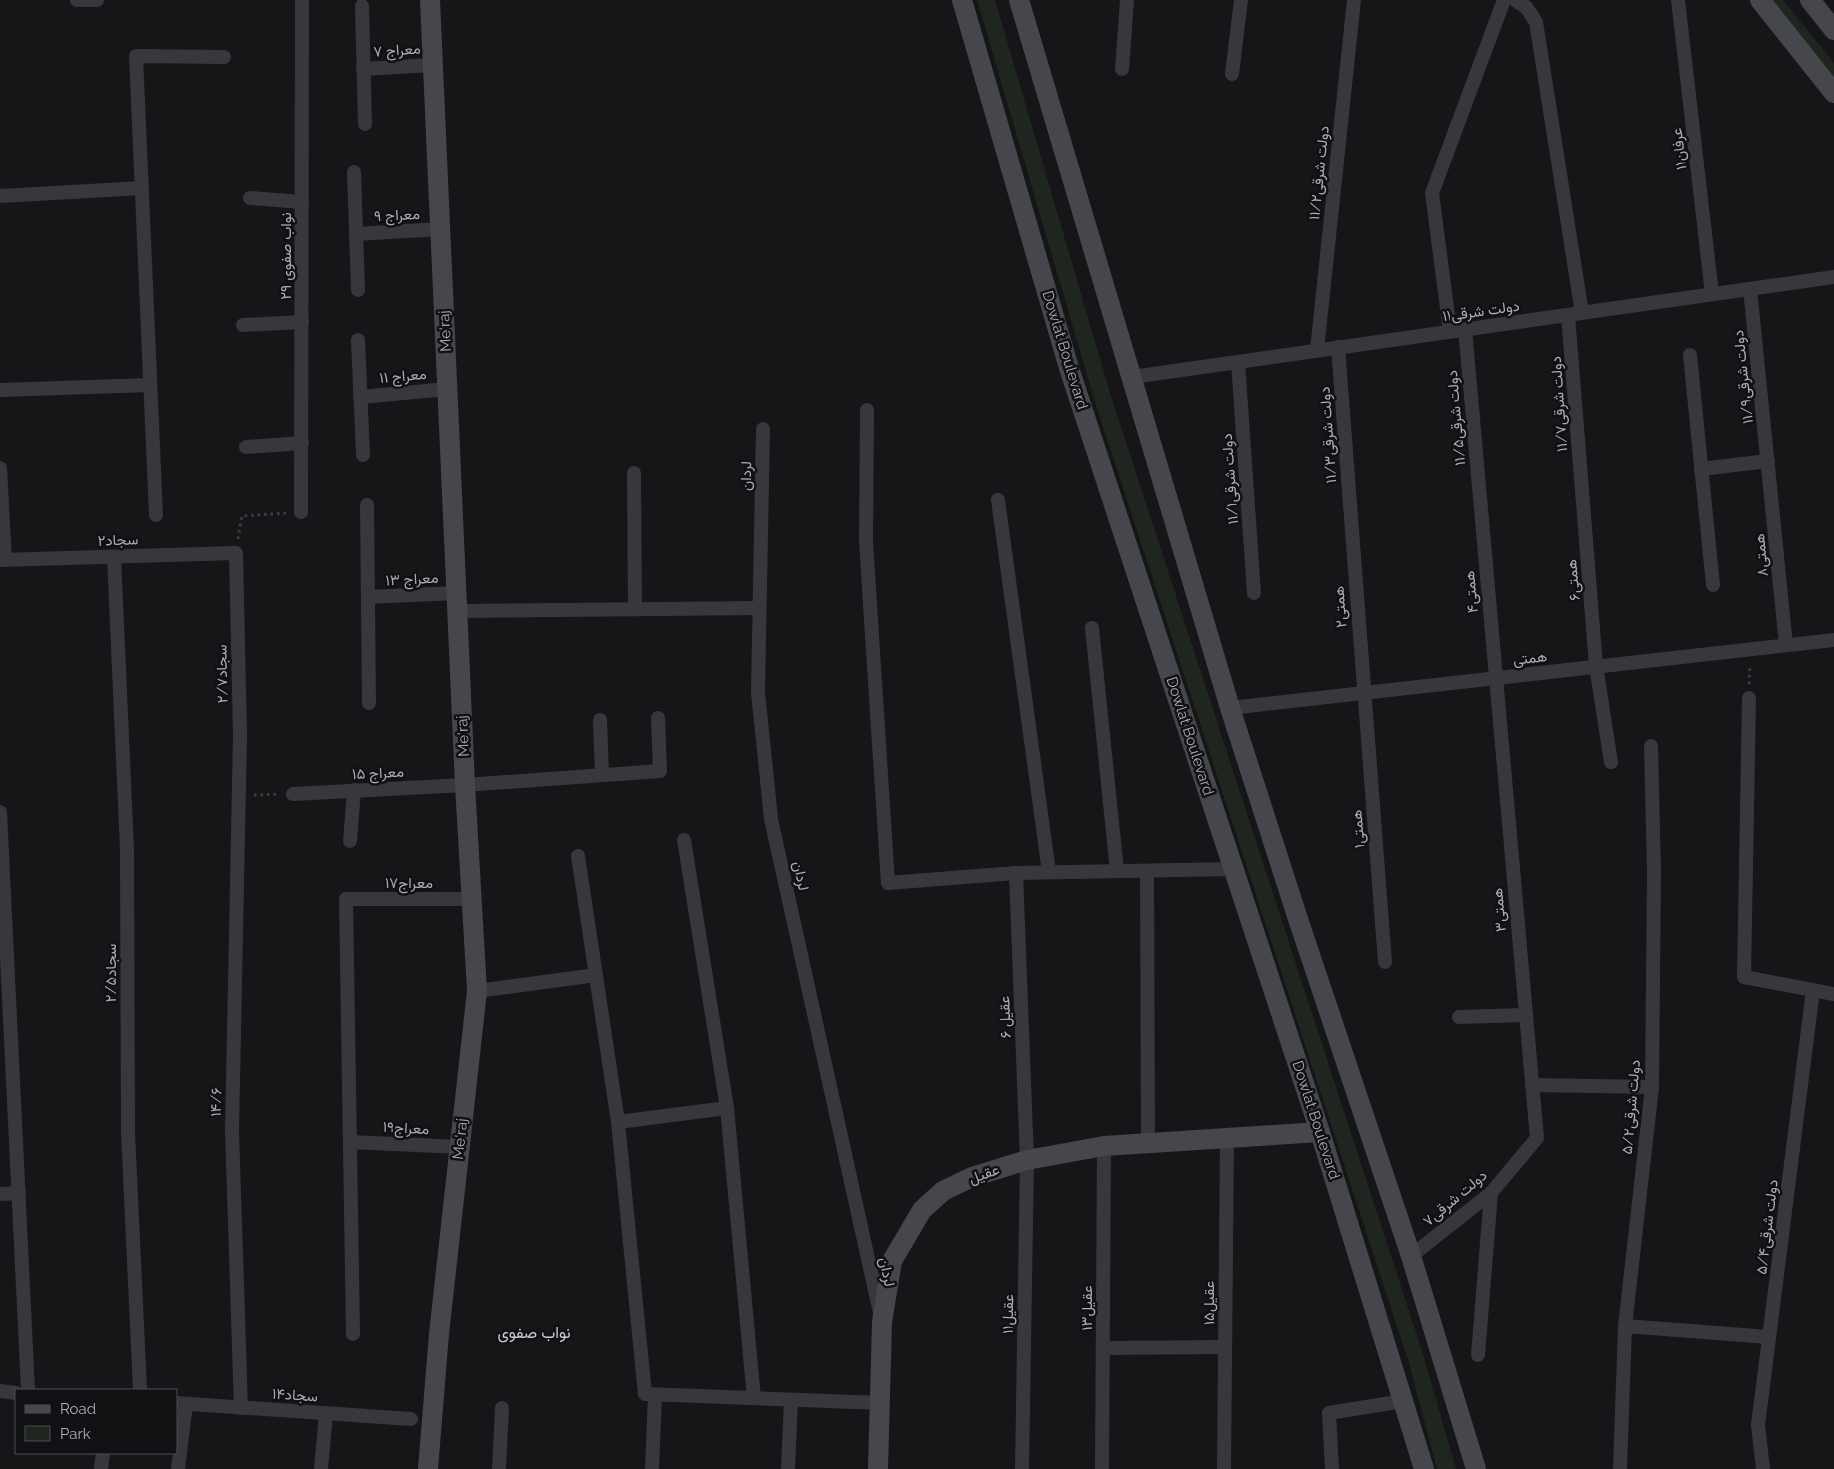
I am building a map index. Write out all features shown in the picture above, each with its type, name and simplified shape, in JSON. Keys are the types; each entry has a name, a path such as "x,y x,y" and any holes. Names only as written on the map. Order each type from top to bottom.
{"main road":[{"name":"Me'raj","path":"428,1469 439,1334 477,991 465,785 430,0"},
{"name":"Dowlat Boulevard","path":"962,0 1069,368 1320,1132 1424,1469"},
{"path":"1019,0 1230,708 1299,922 1411,1256 1476,1469"},
{"path":"1760,0 1834,93"},
{"path":"1810,0 1834,30"},
{"name":"عقیل","path":"878,1469 882,1322 892,1261 922,1210 943,1191 972,1177 1027,1160 1104,1146 1320,1132"}],"street":[{"path":"77,0 97,0"},
{"name":"نواب صفوی ۲۹","path":"301,512 302,0"},
{"path":"1122,69 1127,0"},
{"path":"1232,74 1240,0"},
{"name":"۱۱/۲دولت شرقی","path":"1317,350 1354,0"},
{"path":"1450,331 1432,193 1504,0"},
{"path":"1516,0 1526,7 1536,22 1582,313"},
{"name":"۱۱عرفان","path":"1678,0 1712,294"},
{"path":"362,6 364,124"},
{"path":"156,515 136,56 224,57"},
{"name":"معراج ۷","path":"363,69 433,64"},
{"path":"354,172 358,290"},
{"path":"0,196 142,188"},
{"path":"250,198 302,202"},
{"name":"معراج ۹","path":"356,234 440,229"},
{"name":"۱۱دولت شرقی","path":"1132,377 1834,277"},
{"name":"۱۱/۹دولت شرقی","path":"1750,289 1768,461"},
{"name":"۱۱/۷دولت شرقی","path":"1568,315 1582,491"},
{"path":"243,325 302,322"},
{"name":"۱۱/۵دولت شرقی","path":"1465,329 1480,504"},
{"path":"358,340 363,455"},
{"name":"۱۱/۳دولت شرقی","path":"1338,347 1350,520"},
{"path":"1690,355 1713,586"},
{"name":"۱۱/۱دولت شرقی","path":"1238,362 1254,593"},
{"path":"0,390 150,385"},
{"name":"معراج ۱۱","path":"360,397 448,388"},
{"path":"867,410 866,542 888,883 1016,873 1233,869"},
{"name":"لردان","path":"763,429 758,692 771,819 882,1322"},
{"path":"246,447 302,443"},
{"path":"1702,469 1768,461"},
{"name":"همتی۸","path":"1768,461 1786,645"},
{"path":"0,468 2,560"},
{"path":"634,473 634,609"},
{"name":"۶همتی","path":"1582,491 1596,666 1611,762"},
{"path":"998,500 1049,872"},
{"name":"۴همتی","path":"1480,504 1495,678"},
{"path":"367,505 369,703"},
{"name":"۲همتی","path":"1350,520 1363,692"},
{"name":"۲سجاد","path":"2,560 236,553"},
{"name":"سجاد۲/۷","path":"236,553 240,735 238,796"},
{"name":"۲/۵سجاد","path":"114,557 127,849 128,1132 140,1389"},
{"name":"معراج ۱۳","path":"368,598 634,609 759,608"},
{"path":"1092,628 1117,871"},
{"name":"همتی","path":"1230,708 1834,640"},
{"name":"۳همتی","path":"1495,678 1536,1138"},
{"name":"۱همتی","path":"1363,692 1386,962"},
{"path":"1749,698 1744,977 1834,994"},
{"name":"معراج ۱۵","path":"292,794 465,785 660,771 658,718"},
{"path":"600,720 602,776"},
{"name":"۵/۲دولت شرقی","path":"1620,1469 1625,1326 1652,1087 1654,872 1651,746"},
{"path":"350,840 354,790"},
{"name":"۱۴/۶","path":"238,796 232,1131 241,1408"},
{"path":"0,812 28,1389"},
{"path":"684,840 727,1108 754,1398"},
{"path":"578,856 618,1122 645,1394 880,1403"},
{"path":"1146,871 1148,1143"},
{"name":"عقیل ۶","path":"1016,873 1027,1160"},
{"name":"معراج۱۷","path":"350,1142 346,900 472,899"},
{"path":"477,991 596,974"},
{"name":"۵/۴دولت شرقی","path":"1763,1469 1758,1425 1813,990"},
{"path":"1459,1017 1525,1015"},
{"path":"1532,1085 1652,1087"},
{"path":"618,1122 727,1108"},
{"name":"عقیل۱۵","path":"1224,1469 1226,1138"},
{"name":"۷دولت شرقی","path":"1411,1256 1491,1193 1536,1138"},
{"path":"350,1142 354,1334"},
{"name":"معراج۱۹","path":"350,1142 460,1147"},
{"name":"عقیل۱۳","path":"1102,1469 1104,1146"},
{"name":"عقیل۱۱","path":"1022,1469 1027,1160"},
{"path":"0,1194 19,1193"},
{"path":"1478,1355 1491,1193"},
{"path":"1625,1326 1769,1337"},
{"path":"1103,1348 1225,1347"},
{"path":"0,1391 15,1393"},
{"path":"652,1469 655,1395"},
{"path":"788,1469 791,1400"},
{"path":"1332,1469 1329,1413 1403,1401"},
{"path":"178,1469 181,1404"},
{"name":"۱۴سجاد","path":"181,1404 411,1420"},
{"path":"499,1469 502,1408"},
{"path":"321,1469 326,1414"},
{"path":"101,1469 103,1454"}],"path":[{"path":"236,553 242,516 301,512"},
{"path":"1749,698 1750,649"},
{"path":"238,796 292,794"}],"green space":[{"path":"977,0 995,0 1110,393 1423,1354 1456,1469 1437,1469 1409,1363 1096,405"},
{"path":"1767,0 1783,0 1834,63 1834,83"}],"district":[{"name":"نواب صفوی","path":"534,1332"}]}
